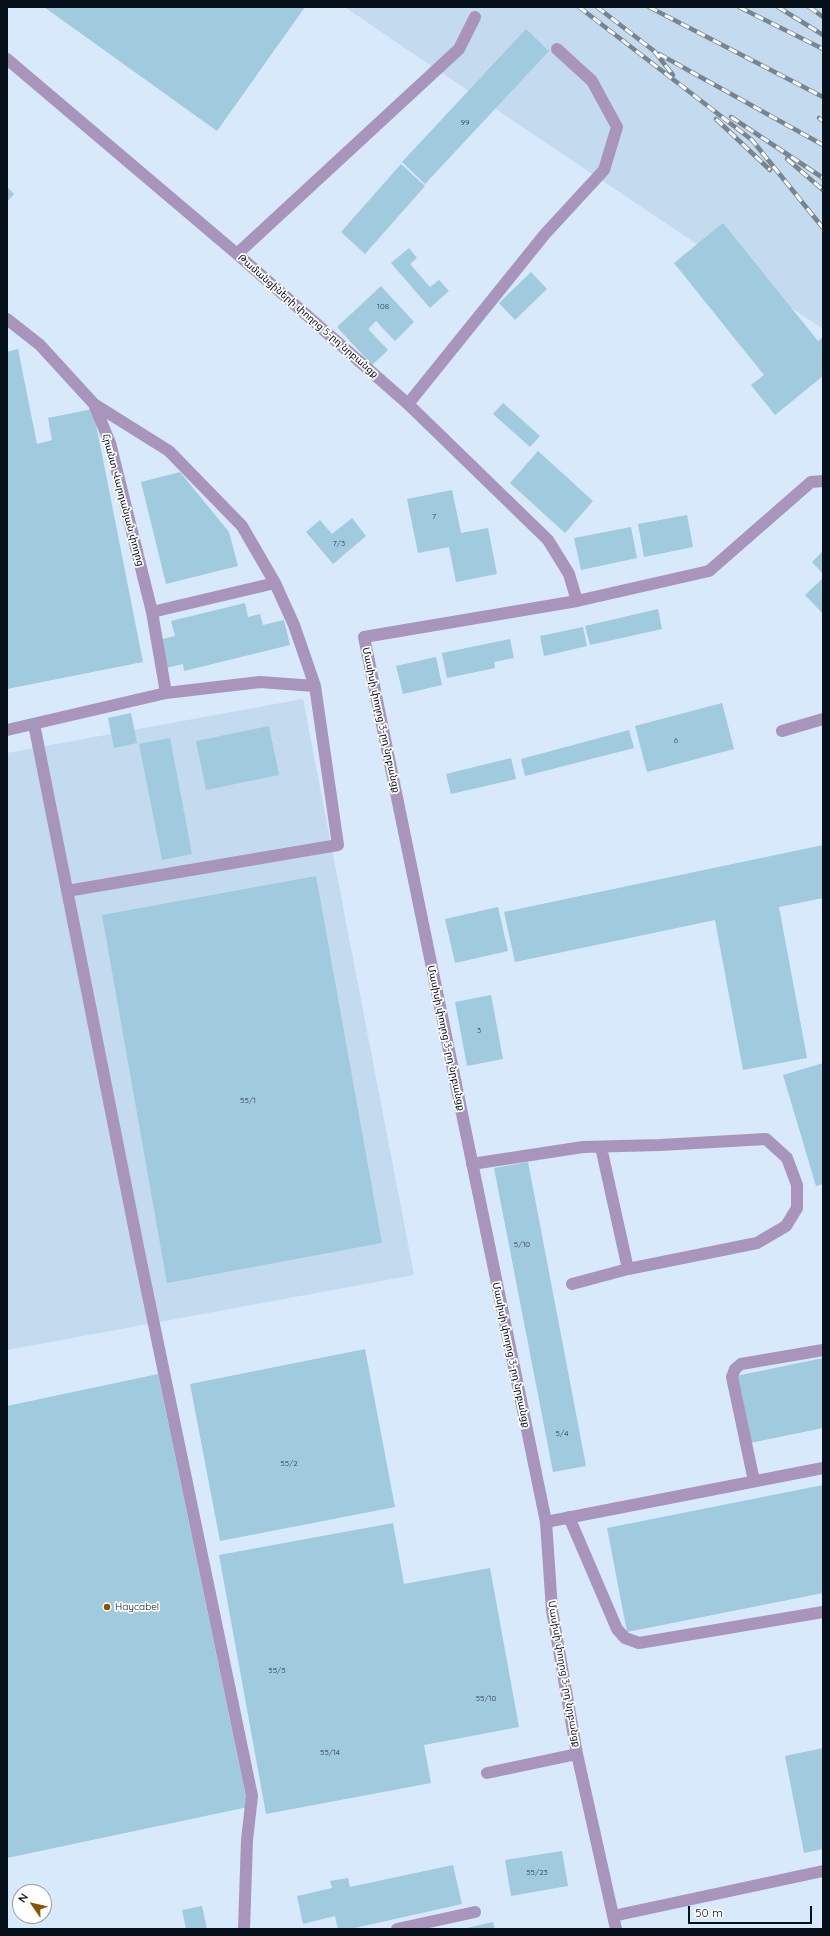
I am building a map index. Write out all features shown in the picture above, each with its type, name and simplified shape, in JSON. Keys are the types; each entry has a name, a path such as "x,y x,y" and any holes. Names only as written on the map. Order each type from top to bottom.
{"street":[{"path":"237,254 459,49 475,17"},
{"path":"408,404 545,234 604,170 617,128 592,81 557,50"},
{"name":"Թամանցիների փողոց 5-րդ նրբանցք","path":"7,59 237,254 408,404 548,540 569,574 577,601"},
{"name":"Հրանտ Վարդանյան փողոց","path":"7,320 40,345 94,404 110,443 152,612 166,693"},
{"path":"67,891 338,845 315,686 294,625 275,583 242,526 169,451 94,404"},
{"name":"Մասիսի փողոց 3-րդ նրբանցք","path":"616,1929 577,1754 552,1610 546,1522 364,637 577,601 709,571 811,482 823,481"},
{"path":"152,612 275,583"},
{"path":"7,730 166,693 260,682 315,686"},
{"path":"782,731 823,719"},
{"path":"34,724 140,1257 252,1796 247,1840 244,1929"},
{"path":"472,1164 583,1147 601,1148 766,1139 787,1158 797,1185 797,1208 786,1226 757,1243 628,1269 572,1284"},
{"path":"601,1148 628,1269"},
{"path":"754,1481 732,1377 736,1369 741,1364 823,1350"},
{"path":"546,1522 823,1468"},
{"path":"570,1518 617,1629 625,1638 639,1643 823,1612"},
{"path":"487,1773 577,1754"},
{"path":"613,1916 823,1871"},
{"path":"397,1929 475,1912"}],"shaded area":[{"path":"345,7 823,7 823,329 402,46"},
{"path":"303,699 414,1275 7,1350 7,753"}],"building":[{"path":"44,7 305,7 217,131"},
{"path":"526,29 549,51 425,184 402,162"},
{"path":"401,164 425,186 365,254 341,232"},
{"path":"7,187 14,194 7,202"},
{"path":"723,223 818,341 823,337 823,376 775,415 751,385 764,375 674,263"},
{"path":"409,248 417,258 410,264 430,287 439,280 449,291 430,308 391,263"},
{"path":"531,272 547,289 515,320 499,303"},
{"path":"381,286 414,322 395,341 376,321 368,329 388,350 372,365 337,327"},
{"path":"18,349 37,444 52,440 48,418 93,409 143,662 7,689 7,352"},
{"path":"503,403 540,436 530,447 493,414"},
{"path":"538,451 593,501 565,533 510,483"},
{"path":"180,472 229,532 238,566 166,584 141,482"},
{"path":"452,490 461,533 488,528 497,574 456,582 449,547 418,553 407,499"},
{"path":"687,515 693,547 644,557 638,524"},
{"path":"352,518 366,536 333,564 306,532 320,520 332,534"},
{"path":"631,527 637,558 581,570 574,538"},
{"path":"823,551 823,574 812,562"},
{"path":"823,578 823,614 805,595"},
{"path":"245,603 248,617 260,614 263,625 284,620 290,645 184,671 183,664 166,668 159,640 175,636 171,621"},
{"path":"658,609 662,629 590,645 585,626"},
{"path":"583,627 587,646 544,656 540,636"},
{"path":"510,639 514,658 494,662 495,668 447,678 442,653"},
{"path":"436,657 442,685 403,694 396,666"},
{"path":"722,703 734,749 647,772 635,726"},
{"path":"131,713 137,743 114,748 108,718"},
{"path":"269,726 279,775 206,790 196,741"},
{"path":"629,730 634,748 525,776 521,759"},
{"path":"170,738 192,854 162,860 139,744"},
{"path":"511,758 516,779 451,794 446,774"},
{"path":"823,845 823,898 779,907 807,1058 743,1070 715,920 515,962 504,912"},
{"path":"316,876 382,1243 167,1283 102,915"},
{"path":"498,907 508,951 455,963 445,919"},
{"path":"491,995 503,1059 467,1066 455,1002"},
{"path":"823,1063 823,1184 816,1186 783,1075"},
{"path":"528,1162 586,1466 553,1472 494,1168"},
{"path":"365,1349 395,1507 220,1541 190,1384"},
{"path":"823,1358 823,1428 750,1443 736,1376"},
{"name":"Haycabel","path":"158,1374 248,1807 7,1858 7,1406"},
{"path":"823,1485 823,1593 627,1632 607,1528"},
{"path":"393,1523 404,1584 490,1568 519,1727 424,1745 431,1783 266,1814 219,1555"},
{"path":"823,1748 823,1849 804,1853 785,1756"},
{"path":"562,1851 568,1886 511,1896 505,1860"},
{"path":"453,1865 462,1904 350,1929 338,1929 335,1916 303,1924 297,1896 332,1888 330,1881 348,1878 350,1887"},
{"path":"202,1906 207,1929 186,1929 182,1910"},
{"path":"493,1922 495,1929 467,1929 467,1928"}],"railway":[{"path":"579,7 752,140 823,228"},
{"path":"597,7 654,51 673,75"},
{"path":"649,7 823,97"},
{"path":"739,7 823,49"},
{"path":"778,7 823,35"},
{"path":"809,7 823,17"},
{"path":"659,54 823,145"},
{"path":"731,117 823,178"},
{"path":"819,118 823,121"},
{"path":"716,119 770,170"},
{"path":"787,159 823,190"}],"place":[{"name":"Haycabel","path":"107,1607"}]}
